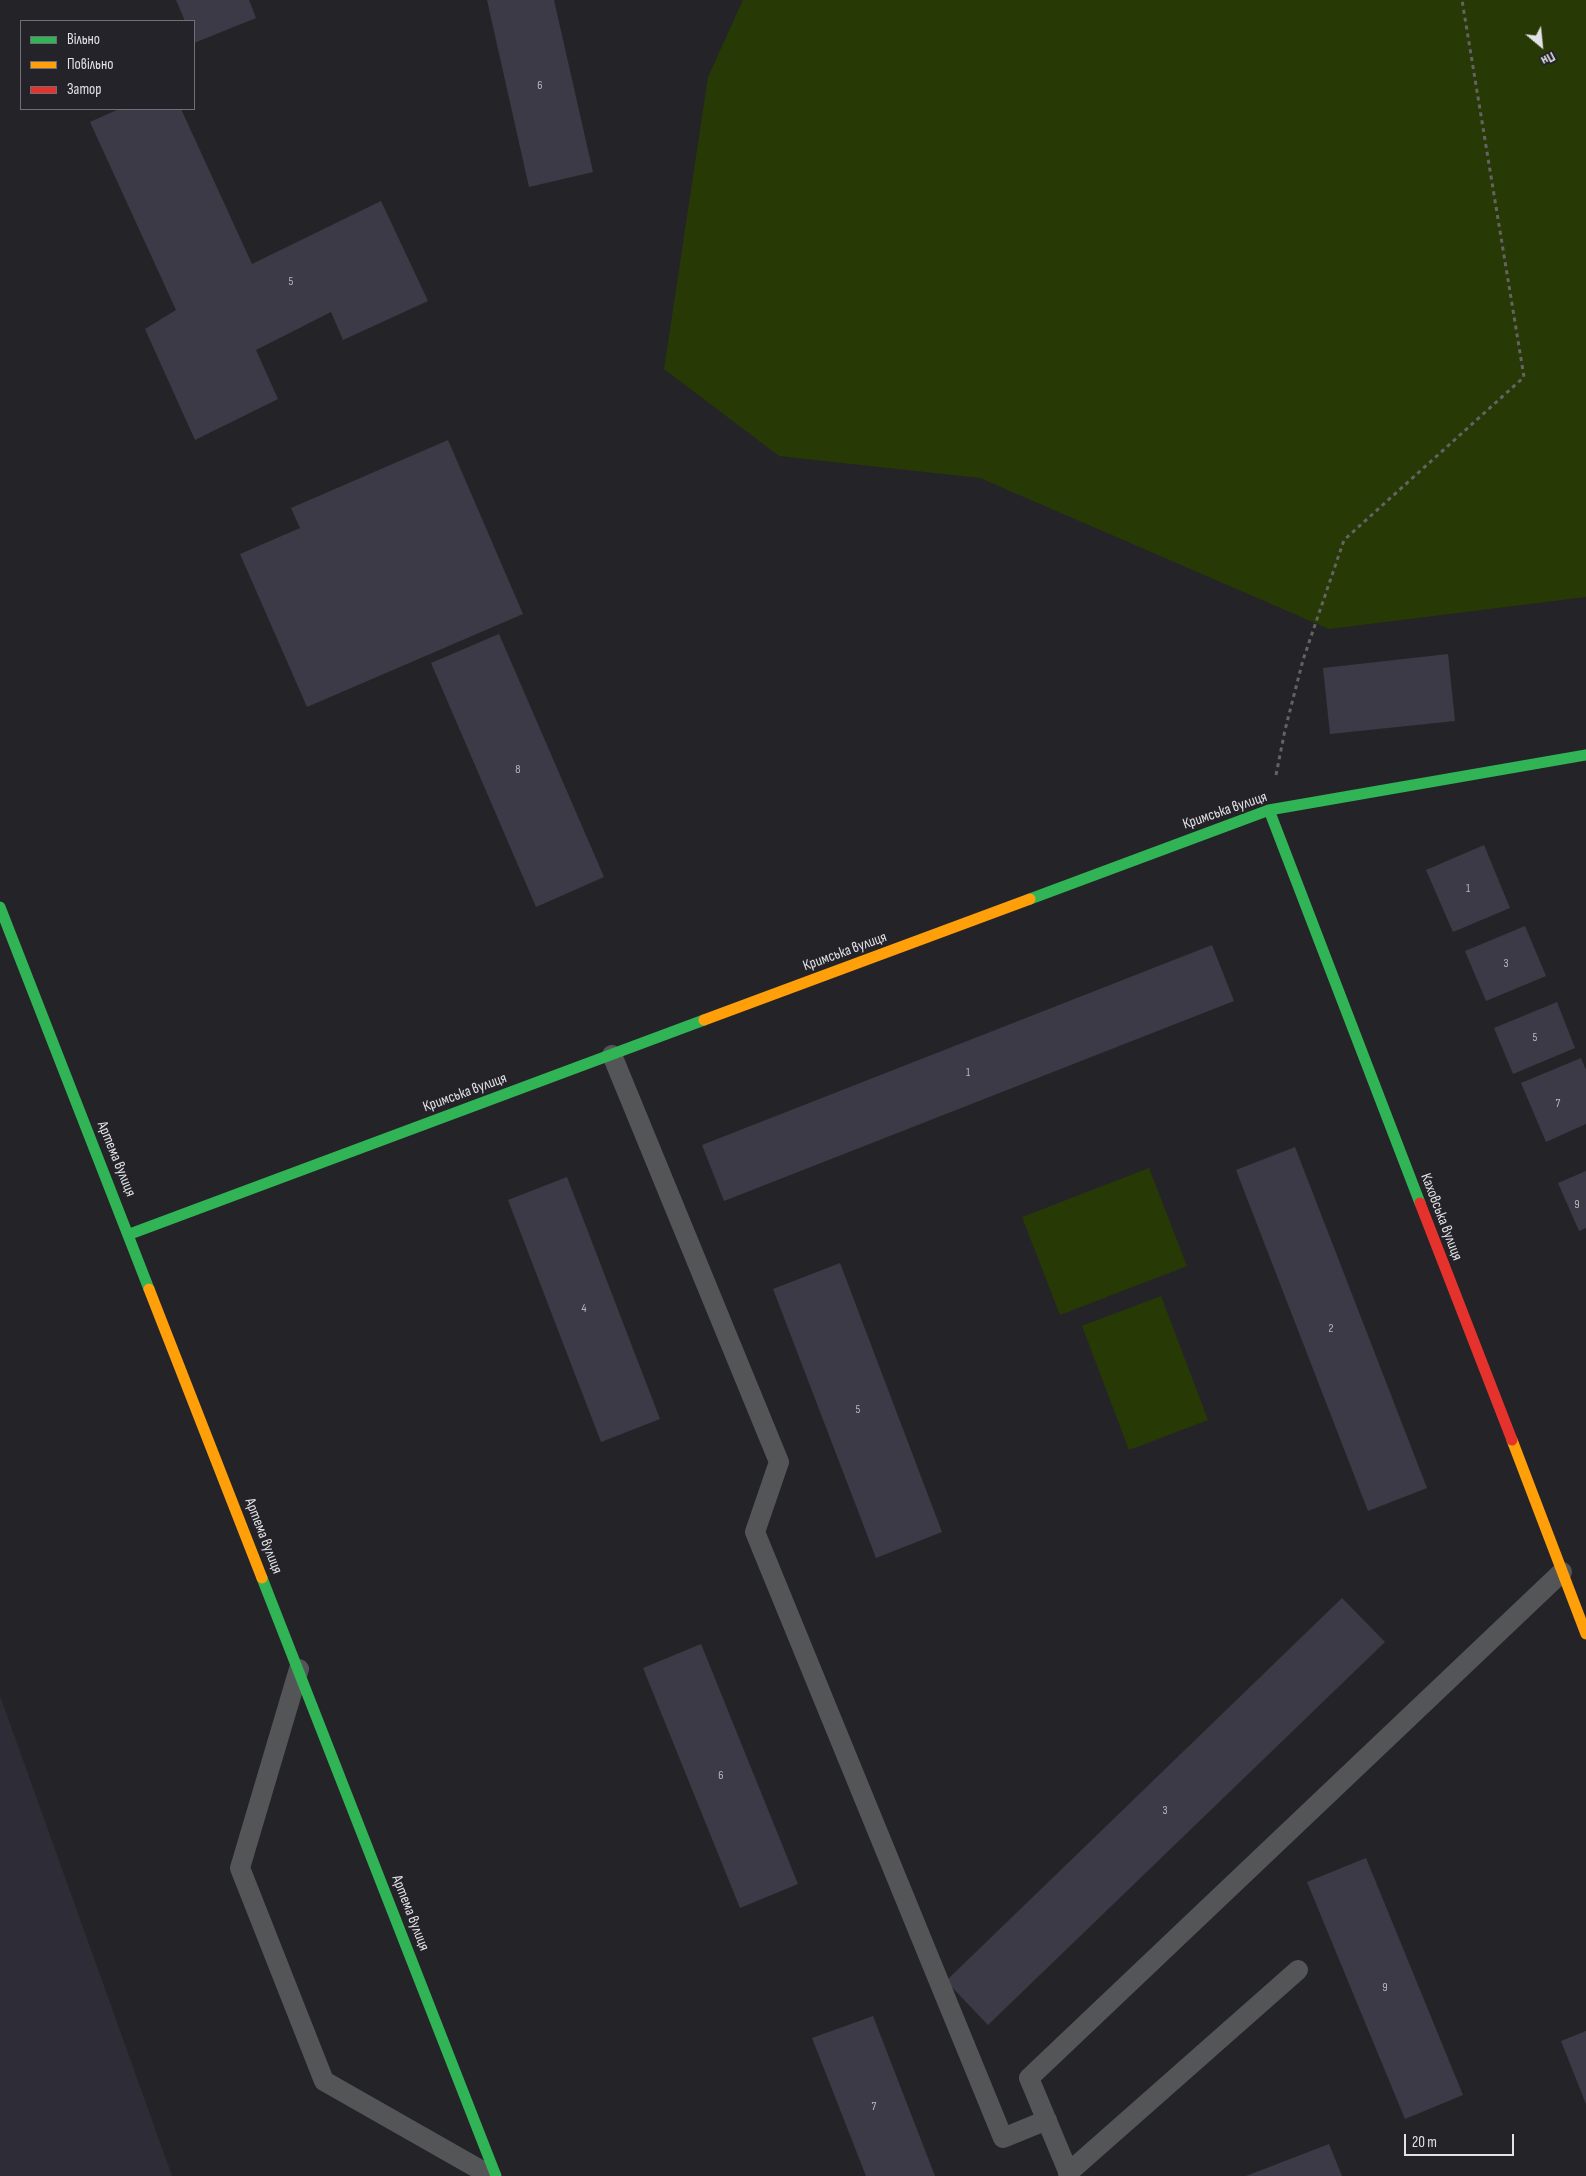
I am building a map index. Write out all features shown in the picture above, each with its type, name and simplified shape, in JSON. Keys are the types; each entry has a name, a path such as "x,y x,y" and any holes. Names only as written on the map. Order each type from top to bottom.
{"street":[{"name":"Кримська вулиця","path":"130,1234 1269,810 1586,755"},
{"name":"Каховська вулиця","path":"1269,810 1586,1634"},
{"name":"Артема вулиця","path":"0,908 130,1234 496,2176"}],"lane":[{"path":"612,1055 779,1462 755,1532 1003,2138 1047,2120"},
{"path":"1298,1970 1069,2174 1030,2078 1562,1572"},
{"path":"299,1669 240,1868 324,2081 491,2176"}],"path":[{"path":"1269,810 1284,730 1303,660 1344,540 1524,377 1462,0"}],"shaded area":[{"path":"0,1696 172,2176 0,2176"}],"green space":[{"path":"743,0 1586,0 1586,597 1329,629 980,478 779,456 664,369 708,77"},
{"path":"1149,1168 1187,1266 1060,1315 1022,1217"},
{"path":"1161,1296 1208,1420 1129,1450 1082,1326"}],"building":[{"path":"176,0 249,0 256,18 195,43 195,20 185,20"},
{"path":"487,0 554,0 593,172 529,187"},
{"path":"117,110 181,110 252,264 381,201 428,301 343,340 331,312 256,350 278,399 195,440 145,329 176,310 90,122"},
{"path":"448,440 523,614 307,707 240,554 300,528 291,508"},
{"path":"499,634 604,877 536,907 431,663"},
{"path":"1448,654 1455,721 1330,734 1323,668"},
{"path":"1484,845 1510,908 1453,932 1426,870"},
{"path":"1525,926 1546,976 1486,1001 1465,951"},
{"path":"1212,945 1234,1001 724,1201 702,1145"},
{"path":"1557,1002 1575,1048 1513,1074 1494,1028"},
{"path":"1581,1058 1586,1070 1586,1124 1546,1142 1521,1083"},
{"path":"1295,1147 1427,1488 1368,1511 1236,1170"},
{"path":"1586,1171 1586,1228 1579,1231 1558,1183"},
{"path":"567,1177 660,1419 601,1442 508,1200"},
{"path":"840,1263 942,1532 876,1558 773,1289"},
{"path":"1342,1598 1385,1642 988,2025 946,1981"},
{"path":"701,1644 798,1884 740,1908 643,1668"},
{"path":"1366,1858 1463,2095 1405,2119 1307,1882"},
{"path":"873,2016 935,2176 866,2176 812,2038"},
{"path":"1586,2031 1586,2104 1561,2041"},
{"path":"1329,2144 1342,2176 1246,2176"}],"traffic: fast":[{"path":"1030,899 1269,810 1586,755"},
{"path":"1269,810 1420,1203"},
{"path":"0,907 149,1289"},
{"path":"130,1234 704,1020"},
{"path":"262,1578 496,2176"}],"traffic: slow":[{"path":"704,1020 1030,899"},
{"path":"149,1289 262,1578"},
{"path":"1512,1440 1586,1634"}],"traffic: jam":[{"path":"1420,1203 1512,1440"}]}
